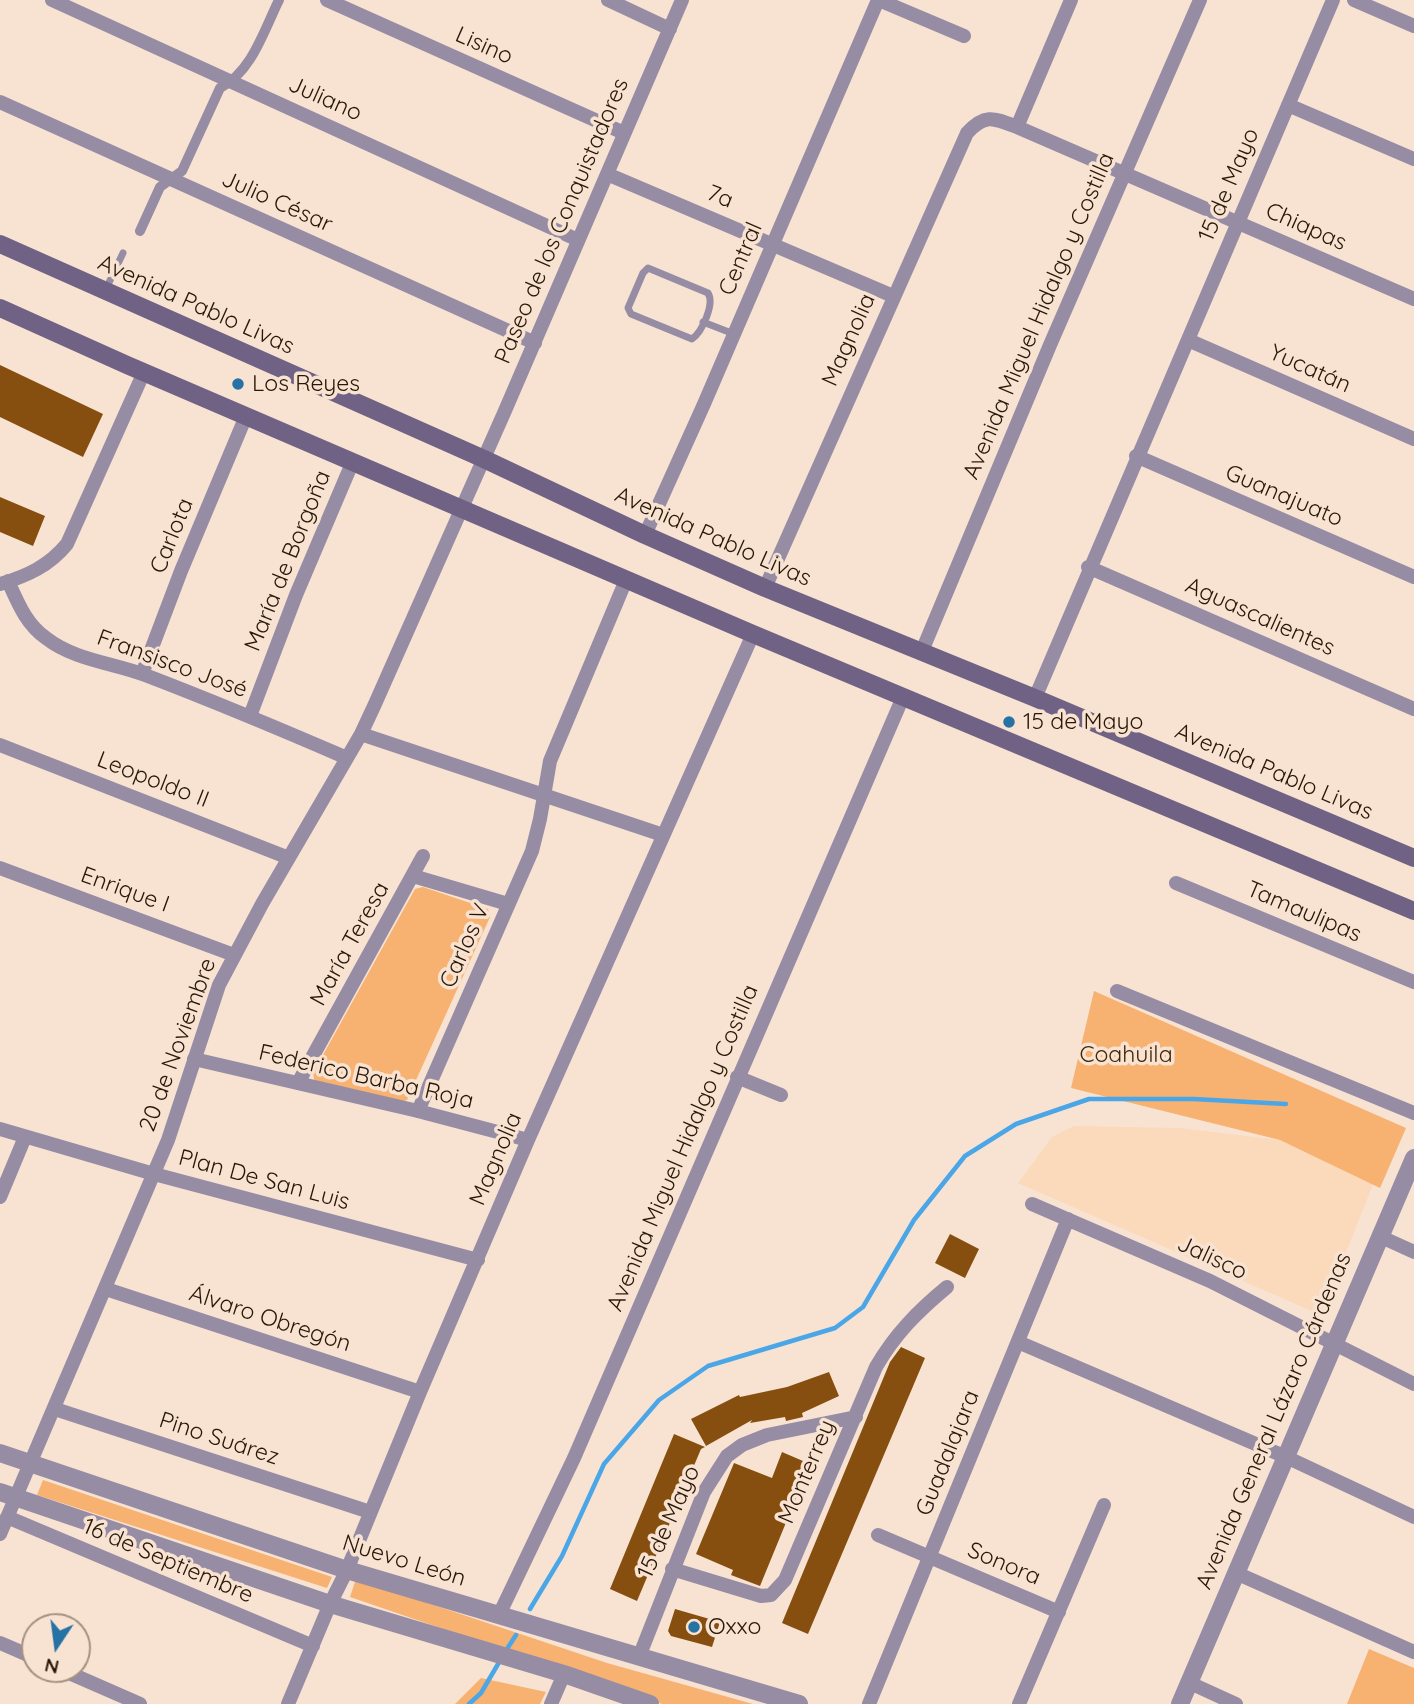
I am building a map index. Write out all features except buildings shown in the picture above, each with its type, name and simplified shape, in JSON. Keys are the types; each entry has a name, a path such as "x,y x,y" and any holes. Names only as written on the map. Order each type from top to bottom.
{"main road":[{"name":"Avenida Pablo Livas","path":"0,244 484,459 765,588 1035,698 1414,858"},
{"path":"0,308 626,580 1414,911"}],"street":[{"name":"Juliano","path":"52,0 578,240"},
{"path":"140,231 160,187 182,172 220,88 243,72 279,0"},
{"name":"Lisino","path":"327,0 624,133"},
{"path":"608,0 670,29"},
{"name":"Paseo de los Conquistadores","path":"462,509 682,0"},
{"path":"878,0 964,36"},
{"name":"Central","path":"645,535 878,0"},
{"path":"1017,127 1071,0"},
{"name":"Avenida Miguel Hidalgo y Costilla","path":"922,652 1200,0"},
{"name":"15 de Mayo","path":"1035,698 1088,567 1333,0"},
{"path":"1354,0 1414,26"},
{"name":"Julio César","path":"0,102 535,343"},
{"path":"1288,105 1414,159"},
{"name":"Chiapas","path":"986,118 1017,127 1414,299"},
{"name":"Magnolia","path":"765,588 967,133 975,124 986,118"},
{"name":"7a","path":"607,174 893,296"},
{"name":"Yucatán","path":"1188,340 1414,439"},
{"path":"4,583 40,569 55,558 67,544 144,372"},
{"name":"Carlota","path":"142,674 181,570 246,416"},
{"name":"Guanajuato","path":"1136,456 1414,577"},
{"name":"María de Borgoña","path":"250,716 296,596 353,461"},
{"name":"20 de Noviembre","path":"0,1534 7,1517 8,1494 30,1464 55,1409 168,1140 219,985 361,734 462,509"},
{"name":"Aguascalientes","path":"1088,567 1414,709"},
{"path":"543,795 550,761 626,580"},
{"name":"Fransisco José","path":"4,583 34,628 68,651 142,674 347,758"},
{"name":"Magnolia","path":"288,1704 528,1140 753,634"},
{"name":"Avenida Miguel Hidalgo y Costilla","path":"499,1615 574,1458 903,697"},
{"path":"361,734 663,835"},
{"name":"Leopoldo II","path":"0,745 289,858"},
{"name":"Carlos V","path":"418,1111 532,851 543,795"},
{"path":"413,876 423,856"},
{"name":"Enrique I","path":"0,868 234,955"},
{"name":"María Teresa","path":"298,1083 413,876 508,904"},
{"name":"Tamaulipas","path":"1176,883 1414,982"},
{"path":"1117,991 1414,1113"},
{"name":"Federico Barba Roja","path":"194,1059 418,1111 528,1140"},
{"path":"737,1077 781,1095"},
{"name":"Plan De San Luis","path":"0,1129 154,1174 478,1260"},
{"path":"0,1197 25,1137"},
{"name":"Avenida General Lázaro Cárdenas","path":"1180,1704 1414,1158"},
{"name":"Jalisco","path":"1032,1203 1210,1281 1414,1384"},
{"name":"Guadalajara","path":"869,1704 1068,1219"},
{"path":"1379,1236 1414,1252"},
{"name":"Monterrey","path":"672,1569 761,1596 771,1595 779,1589 876,1367 888,1346 923,1307 947,1287"},
{"name":"Álvaro Obregón","path":"106,1289 420,1392"},
{"path":"1018,1342 1286,1457 1414,1517"},
{"name":"Pino Suárez","path":"55,1409 370,1512"},
{"name":"15 de Mayo","path":"639,1657 704,1492 727,1456 743,1445 767,1435 856,1417"},
{"name":"Nuevo León","path":"0,1453 347,1570 799,1704"},
{"path":"8,1494 330,1604 564,1674 650,1704"},
{"path":"1019,1704 1104,1505"},
{"name":"16 de Septiembre","path":"7,1517 313,1646"},
{"name":"Sonora","path":"878,1535 1059,1612"},
{"path":"1236,1573 1414,1651"},
{"path":"0,1643 21,1652"},
{"path":"551,1704 564,1674"},
{"path":"91,1683 140,1704"},
{"path":"1189,1683 1236,1704"}],"lane":[{"path":"105,292 123,253"},
{"path":"648,268 653,268 708,293 711,301 703,322 697,336 692,339 631,314 628,308 643,273 648,268"},
{"path":"703,322 734,334"}],"shaded area":[{"path":"1074,1126 1179,1128 1280,1140 1374,1182 1321,1315 1018,1183 1052,1137"}],"green space":[{"path":"423,887 488,909 490,917 407,1100 397,1103 315,1084 313,1073 415,889"},
{"name":"Coahuila","path":"1094,991 1406,1128 1380,1188 1280,1140 1071,1088"},
{"path":"43,1480 332,1577 327,1588 37,1495"},
{"path":"356,1579 607,1663 753,1704 662,1704 350,1597"},
{"path":"1369,1649 1414,1668 1414,1704 1347,1704"},
{"path":"481,1678 546,1692 540,1704 455,1704"}],"waterway":[{"path":"530,1609 562,1556 604,1464 659,1400 708,1366 835,1328 863,1307 914,1220 965,1156 1016,1124 1089,1099 1194,1099 1286,1104"},
{"path":"505,1652 516,1635"},
{"path":"469,1704 481,1693 501,1659"}],"place":[{"name":"Los Reyes","path":"238,384"},
{"name":"15 de Mayo","path":"1009,722"},
{"name":"Oxxo","path":"694,1627"}]}
